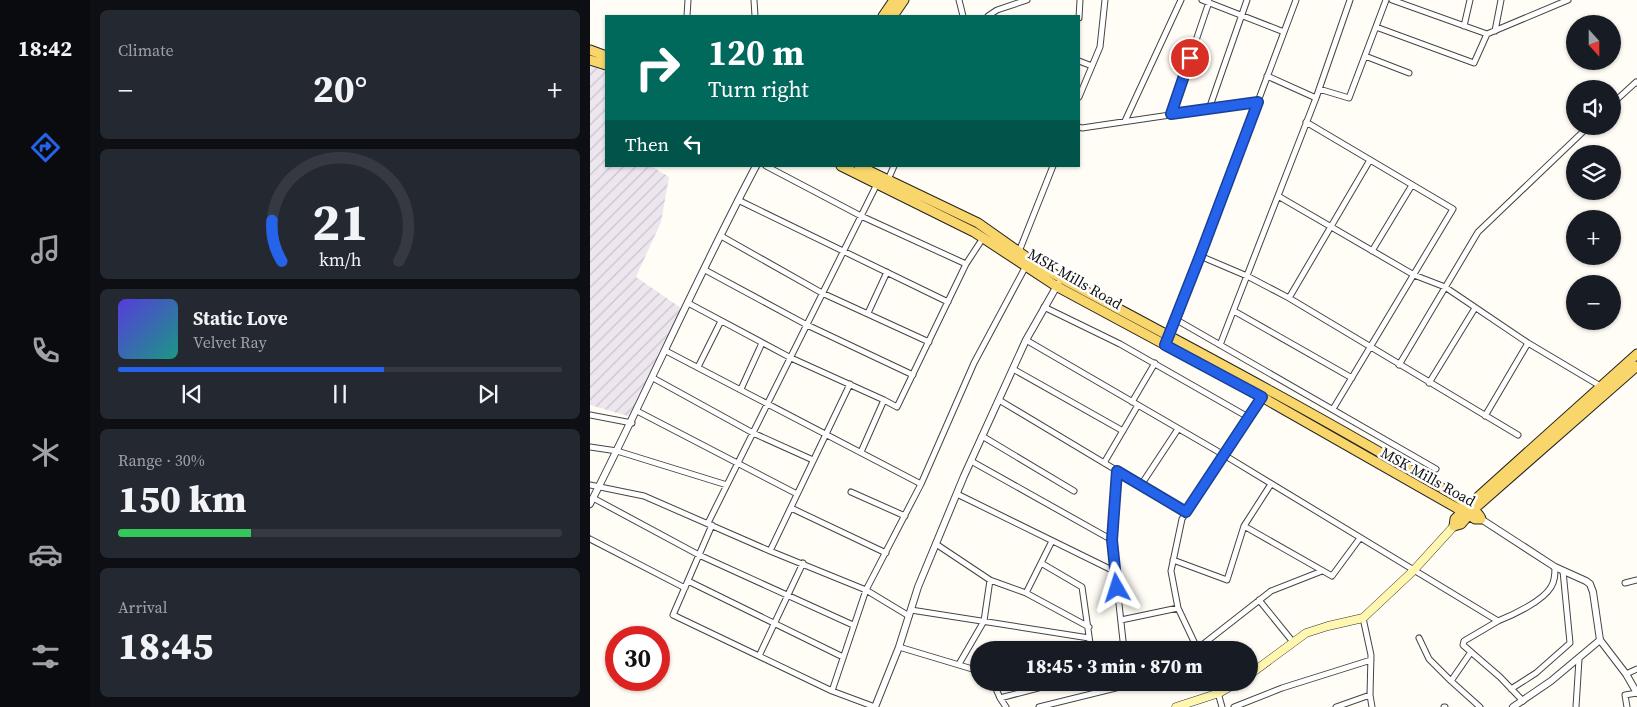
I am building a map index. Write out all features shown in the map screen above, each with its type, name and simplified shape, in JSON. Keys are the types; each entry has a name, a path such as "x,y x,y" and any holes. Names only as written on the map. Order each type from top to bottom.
{"main road":[{"path":"884,15 894,0"},
{"path":"894,15 904,0"},
{"path":"590,50 605,56"},
{"path":"590,60 605,65"},
{"name":"MSK Mills Road","path":"844,167 978,223 1027,263 1165,345 1468,510 1479,513 1481,518"},
{"name":"MSK Mills Road","path":"860,167 883,182 1018,256"},
{"name":"MSK Mills Road","path":"1058,282 1168,335 1267,388 1468,510"},
{"path":"1605,389 1637,354"},
{"path":"1258,668 1306,633 1363,618 1413,571 1454,526 1454,521 1605,389 1637,366"},
{"path":"1176,707 1222,691"}],"street":[{"path":"687,15 688,0"},
{"path":"754,0 755,15"},
{"path":"959,0 963,15"},
{"path":"990,15 997,10 1027,0"},
{"path":"1079,15 1080,0"},
{"path":"1080,95 1100,47 1105,0"},
{"path":"1125,121 1181,0"},
{"path":"1202,0 1284,32"},
{"path":"1209,109 1247,0"},
{"path":"1165,345 1296,0"},
{"path":"1220,345 1316,98 1350,0"},
{"path":"1319,89 1349,98 1386,0"},
{"path":"1392,0 1487,34 1568,0"},
{"path":"1464,26 1470,0"},
{"path":"1495,31 1502,0"},
{"path":"1171,114 1208,2"},
{"path":"1376,27 1474,63 1487,34"},
{"path":"1365,56 1409,73"},
{"path":"1080,61 1092,66"},
{"path":"1267,76 1316,98"},
{"path":"1621,96 1637,82"},
{"path":"1080,127 1258,102"},
{"path":"1306,122 1453,209 1333,409"},
{"path":"1400,365 1478,232 1580,135"},
{"path":"1289,298 1370,160"},
{"path":"755,167 704,270 632,423 591,501 699,555 853,625"},
{"path":"768,167 861,216 966,264"},
{"path":"893,167 861,216 727,485 673,615 832,691 875,707 899,647 918,587 971,461 1026,340 1058,282"},
{"path":"1018,256 1052,167"},
{"path":"1372,251 1412,185"},
{"path":"1278,196 1414,275 1445,287 1528,343 1605,389"},
{"path":"738,200 948,302"},
{"path":"721,236 822,293 928,342"},
{"path":"688,304 790,358 897,407 966,264 983,238"},
{"path":"1200,256 1247,276 1289,298 1518,435"},
{"path":"832,691 866,590 921,484 974,363 1027,263"},
{"path":"704,270 807,325 913,375"},
{"path":"868,313 887,272"},
{"path":"1044,307 1155,363 1248,417"},
{"path":"1429,383 1475,308"},
{"path":"1234,311 1352,378"},
{"path":"1175,320 1333,409 1436,470"},
{"path":"698,367 720,321"},
{"path":"1026,340 1224,455 1498,621"},
{"path":"741,389 762,343"},
{"path":"1485,416 1528,343"},
{"path":"666,351 921,484"},
{"path":"1132,402 1155,363"},
{"path":"1013,369 1123,431"},
{"path":"653,378 753,433 813,460"},
{"path":"770,551 850,384"},
{"path":"1192,641 1178,608 1171,572 1182,519 1267,388"},
{"path":"861,452 884,400"},
{"path":"999,400 1186,512"},
{"path":"1104,464 1138,405"},
{"path":"637,411 797,494"},
{"path":"590,415 632,423"},
{"path":"1141,486 1178,428"},
{"path":"982,436 1074,491"},
{"path":"590,446 617,451 727,485"},
{"path":"971,461 1112,540"},
{"path":"1117,471 1112,540 1123,641"},
{"path":"1173,560 1227,580 1244,526 1271,484"},
{"path":"590,485 644,496 770,551 804,563 866,590 910,613 984,620 1089,638"},
{"path":"851,492 904,516"},
{"path":"957,494 1116,572"},
{"path":"791,508 886,553"},
{"path":"1481,518 1555,567 1590,584 1593,592 1600,640 1626,674 1637,693 1625,695 1627,707"},
{"path":"1244,526 1332,576 1360,538"},
{"path":"590,539 685,588"},
{"path":"1026,593 1052,541"},
{"path":"936,544 990,580 1026,593 1089,627"},
{"path":"759,656 804,563"},
{"path":"1041,563 1082,587 1090,641"},
{"path":"1523,701 1464,645 1464,641 1498,621 1519,612 1543,595 1551,588 1555,567"},
{"path":"1207,641 1271,591 1322,571"},
{"path":"1511,689 1536,673 1570,643 1563,571"},
{"path":"959,664 984,620 990,580"},
{"path":"1625,582 1637,580"},
{"path":"688,581 843,656"},
{"path":"1259,600 1294,642"},
{"path":"1121,620 1178,608"},
{"path":"1363,618 1371,660 1370,695 1372,707"},
{"path":"1419,638 1429,659 1451,682 1480,707"},
{"path":"1513,707 1551,681 1600,640"},
{"path":"899,647 970,668"},
{"path":"1451,682 1471,652"},
{"path":"1576,707 1579,659"},
{"path":"1234,707 1282,688 1371,660"},
{"path":"1626,674 1637,669"},
{"path":"997,691 1006,707"},
{"path":"1000,698 1027,691"},
{"path":"1039,707 1104,691"},
{"path":"1219,693 1222,707"},
{"path":"1337,707 1370,695"}],"shaded area":[{"path":"590,66 605,71 605,167 653,167 669,177 661,222 636,277 681,308 631,417 590,405"}],"route":[{"path":"1117,588 1112,540 1117,471 1186,512 1262,397 1165,345 1258,102 1171,114 1190,58"}]}
